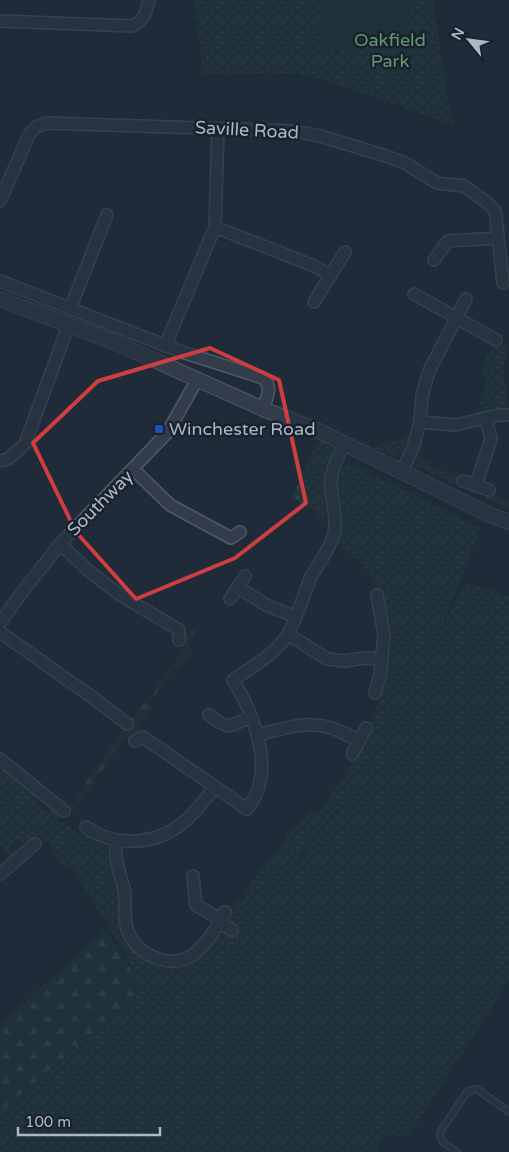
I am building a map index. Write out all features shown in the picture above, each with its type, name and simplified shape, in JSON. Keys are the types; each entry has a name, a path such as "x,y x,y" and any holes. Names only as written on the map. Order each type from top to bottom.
{"street":[{"path":"0,21 132,26 142,22 146,16 149,0"},
{"name":"Saville Road","path":"0,201 4,178 28,135 36,127 46,123 294,131 320,136 405,163 437,183 464,186 488,203 496,217 503,283"},
{"path":"165,346 215,227 218,129"},
{"path":"70,308 107,215"},
{"path":"215,227 314,266 330,275"},
{"path":"434,260 448,241 498,238"},
{"path":"314,302 344,252"},
{"path":"0,281 165,346 263,378 268,382 269,388 263,409"},
{"path":"414,294 496,340"},
{"path":"0,299 114,342 263,409 319,431 490,515 509,522"},
{"path":"402,471 413,448 420,422 422,396 429,371 466,299"},
{"path":"0,461 8,459 25,444 69,324"},
{"name":"Southway","path":"0,623 23,590 60,544 167,433 197,380"},
{"path":"420,422 455,425 499,415 509,415"},
{"path":"476,485 491,439 486,418"},
{"path":"135,741 143,737 214,788 247,809 256,796 262,777 258,735 233,680 274,651 288,634 311,577 330,545 334,532 335,515 331,480 335,464 344,444"},
{"path":"133,469 170,505 234,539"},
{"path":"463,481 489,490"},
{"path":"60,544 90,572 120,594 182,631"},
{"path":"230,599 244,576"},
{"path":"238,587 266,605 296,617"},
{"path":"375,693 380,674 384,635 377,595"},
{"path":"0,632 127,724"},
{"path":"288,634 327,658 345,661 363,658 382,659"},
{"path":"209,715 222,726 251,717"},
{"path":"258,735 298,726 315,725 333,728 359,741"},
{"path":"352,754 366,728"},
{"path":"0,759 46,804 64,810"},
{"path":"86,827 101,836 117,841 143,841 164,836 184,822 214,788"},
{"path":"117,841 114,851 124,891 125,923 132,940 146,954 164,961 187,958 205,944 222,918"},
{"path":"0,874 20,849 35,844"},
{"path":"193,876 196,905 222,918 232,930"}],"lane":[{"path":"457,1152 440,1140 439,1137 468,1092 477,1088 509,1112"}],"highlighted area":[{"path":"210,348 279,380 306,503 235,558 136,599 76,532 33,443 98,381"}],"green space":[{"name":"Oakfield Park","path":"194,0 433,0 449,105 455,127 415,111 313,77 284,73 203,74"},
{"path":"320,0 403,0 409,38 328,51"},
{"path":"498,342 506,346 507,350 504,369 507,407 504,410 476,415 487,378 481,375 485,360 493,346 496,347"},
{"path":"409,436 404,449 397,456 393,457 372,447"},
{"path":"318,439 330,445 333,451 324,481 327,524 317,516 316,511 292,498"},
{"path":"417,455 432,460 430,466 461,477 489,495 509,501 509,508 417,467"},
{"path":"350,464 481,528 441,630 465,582 509,596 509,981 409,1137 385,1135 375,1152 0,1152 0,1113 143,989 158,1005 136,979 126,955 69,863 66,870 47,842 45,844 38,836 33,840 23,843 17,840 10,846 13,854 12,858 0,844 0,763 37,796 38,807 44,812 51,810 61,813 57,820 106,846 119,899 121,931 131,948 139,955 156,964 165,966 186,964 198,958 217,939 228,933 232,925 230,915 233,906 238,900 246,900 242,894 287,839 285,836 305,815 307,810 314,812 321,810 351,765 368,736 380,696 385,675 387,653 388,632 385,612 379,592 370,574 356,558 337,545 342,521 338,487 341,469","holes":["344,801 300,859 298,857"]},
{"path":"198,629 186,647 183,641 190,630"},
{"path":"188,644 192,649 192,656 168,676 150,703 152,711 145,717 137,732 124,740 73,812 69,809 89,777 121,734 123,723 127,718 136,714"},
{"path":"106,929 143,989 0,1113 0,1024"}],"place":[{"name":"Winchester Road","path":"159,429"}]}
